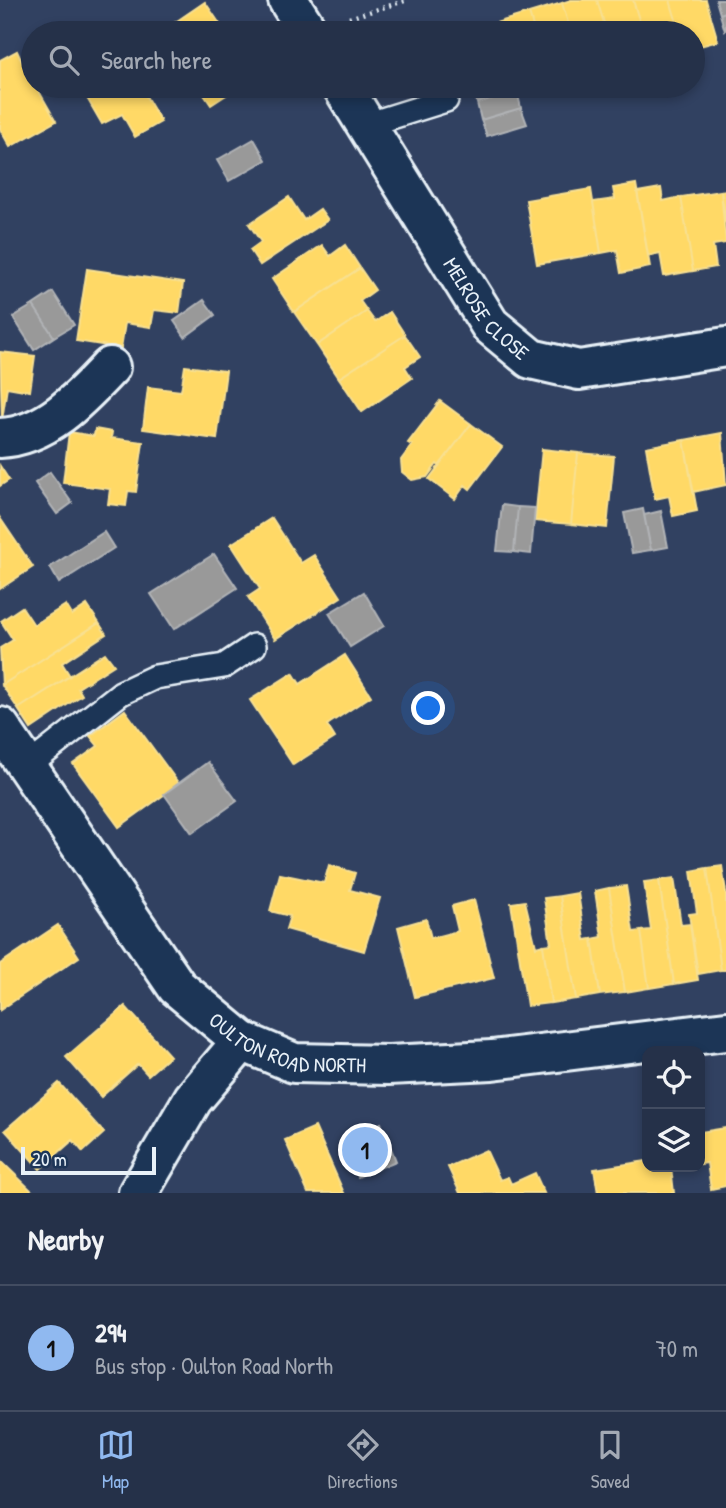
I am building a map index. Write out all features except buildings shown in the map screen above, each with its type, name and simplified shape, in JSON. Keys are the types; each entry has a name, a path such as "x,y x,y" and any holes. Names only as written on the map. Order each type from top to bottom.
{"street":[{"name":"MELROSE CLOSE","path":"349,98 490,325 531,359 579,370 726,347"},
{"path":"0,438 17,438 47,424 81,398 110,367"},
{"name":"OULTON ROAD NORTH","path":"0,727 177,987 242,1041 294,1063 388,1065 492,1060 726,1031"},
{"path":"138,1193 193,1098 242,1041"}],"lane":[{"path":"366,125 446,100"},
{"path":"28,766 121,693 155,677 224,666 254,646"}],"path":[{"path":"301,21 408,0"}],"place":[{"name":"294","path":"365,1150"}]}
